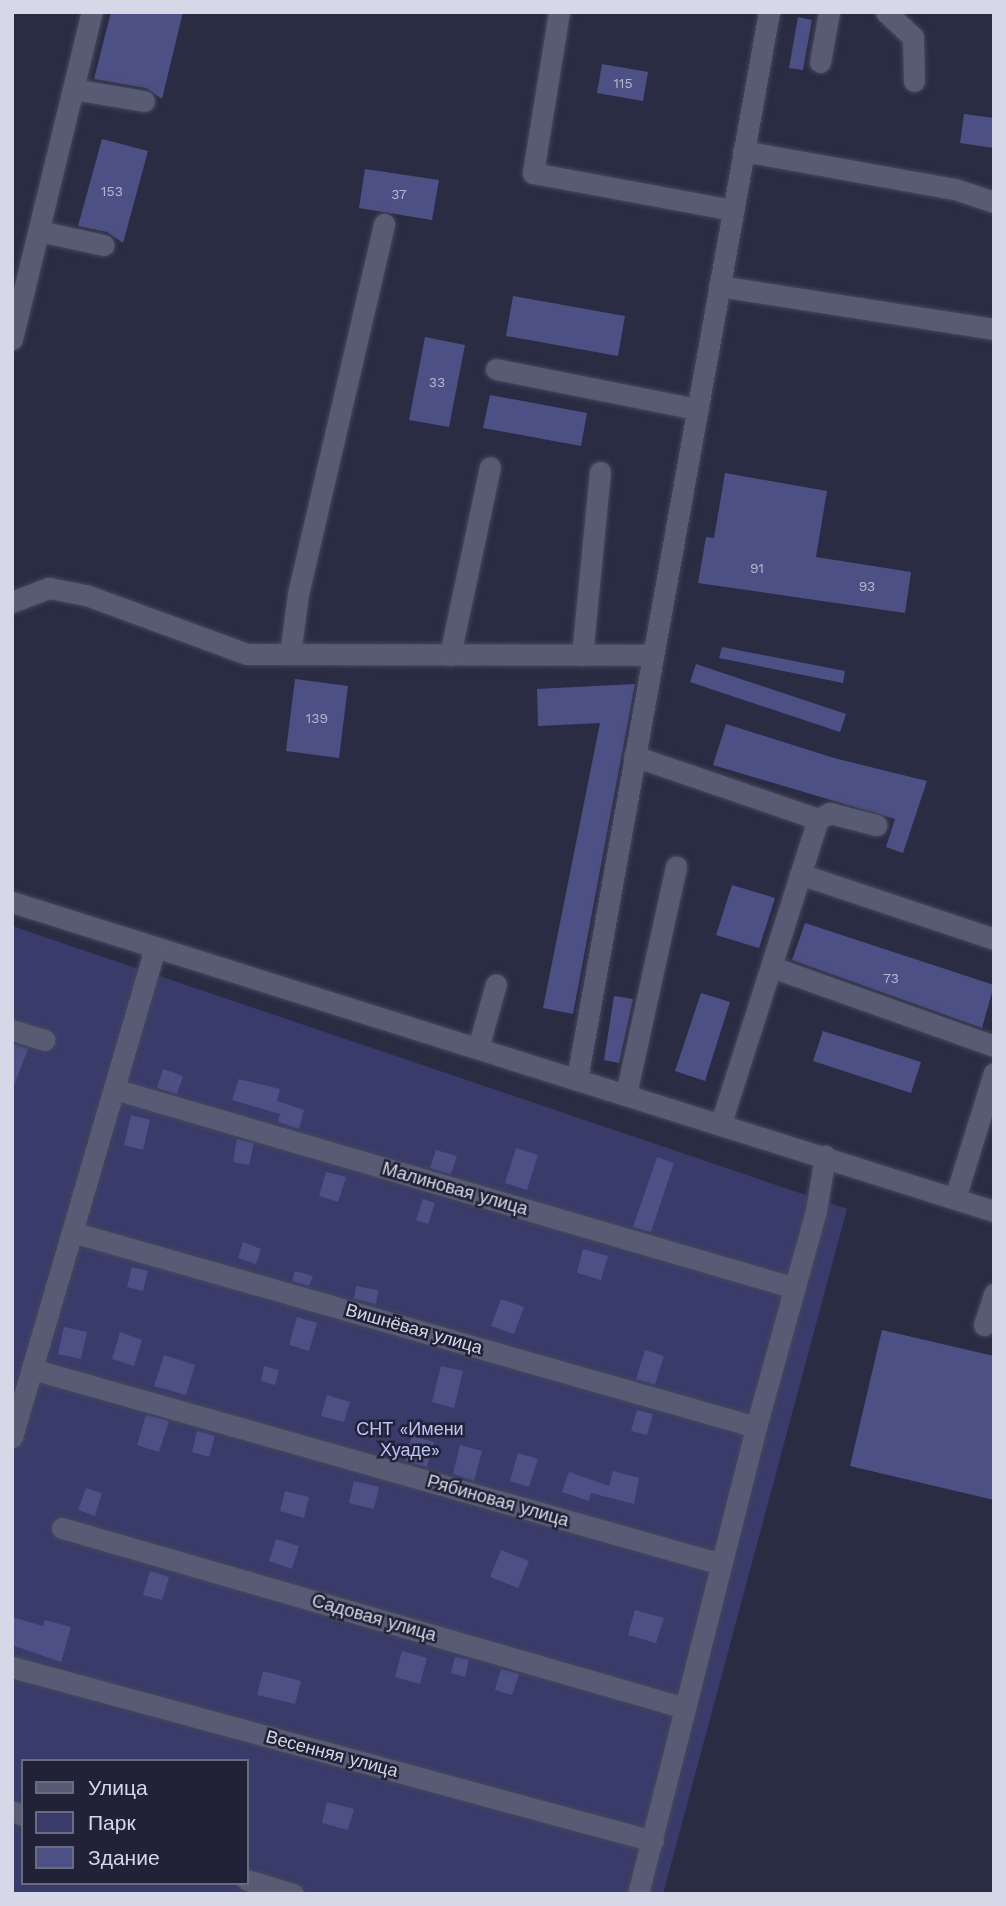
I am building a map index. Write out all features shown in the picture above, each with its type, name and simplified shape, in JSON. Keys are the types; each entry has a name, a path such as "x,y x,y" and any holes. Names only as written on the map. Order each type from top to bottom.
{"street":[{"path":"12,339 92,12"},
{"path":"559,12 533,173 733,210"},
{"path":"577,1079 769,12"},
{"path":"820,62 829,12"},
{"path":"886,12 913,37 914,82"},
{"path":"73,89 144,101"},
{"path":"743,151 954,188 994,202"},
{"path":"290,654 298,594 384,224"},
{"path":"39,231 104,245"},
{"path":"719,286 994,330"},
{"path":"496,369 696,409"},
{"path":"450,654 490,467"},
{"path":"582,655 600,472"},
{"path":"12,602 49,588 86,595 247,654 652,656"},
{"path":"634,756 818,819"},
{"path":"721,1124 818,819 830,813 876,825"},
{"path":"626,1094 676,866"},
{"path":"800,874 994,939"},
{"path":"12,902 994,1211"},
{"path":"12,1437 155,948"},
{"path":"772,967 994,1046"},
{"path":"478,1048 496,984"},
{"path":"12,1030 45,1040"},
{"path":"955,1198 994,1073"},
{"name":"Малиновая улица","path":"114,1089 795,1288"},
{"path":"638,1894 756,1427 795,1288 825,1156"},
{"name":"Вишнёвая улица","path":"72,1232 756,1427"},
{"path":"984,1325 994,1294"},
{"name":"Рябиновая улица","path":"32,1369 721,1564"},
{"name":"Садовая улица","path":"62,1528 685,1708"},
{"name":"Весенняя улица","path":"12,1667 653,1841"},
{"path":"248,1880 293,1894"}],"green space":[{"name":"СНТ «Имени Хуаде»","path":"12,926 847,1209 663,1894 12,1894"}],"building":[{"path":"111,12 183,12 162,99 146,88 94,79"},
{"path":"798,17 812,20 803,70 789,68"},
{"path":"602,64 648,72 643,101 597,93"},
{"path":"964,114 994,118 994,148 960,143"},
{"path":"102,139 148,151 123,243 107,232 78,226"},
{"path":"365,169 439,180 432,220 359,208"},
{"path":"513,296 625,316 618,356 506,336"},
{"path":"425,337 465,345 449,427 409,420"},
{"path":"490,395 587,413 581,446 483,428"},
{"path":"725,473 827,491 816,557 911,572 905,613 698,583 706,537 714,538"},
{"path":"722,647 845,671 843,683 719,658"},
{"path":"696,664 846,714 840,732 690,682"},
{"path":"295,679 348,686 339,758 286,751"},
{"path":"635,684 573,1014 543,1008 600,723 538,726 537,689"},
{"path":"726,724 834,758 927,781 903,853 886,847 895,819 713,765"},
{"path":"732,885 775,898 759,948 716,935"},
{"path":"805,923 994,985 982,1028 792,960"},
{"path":"701,993 730,1002 705,1081 675,1071"},
{"path":"614,996 633,999 619,1063 604,1060"},
{"path":"823,1031 921,1062 911,1093 813,1061"},
{"path":"14,1044 28,1049 13,1088 12,1048"},
{"path":"163,1069 183,1076 177,1094 157,1088"},
{"path":"239,1079 280,1089 277,1101 304,1110 299,1129 278,1122 280,1114 232,1100"},
{"path":"131,1115 150,1120 143,1150 124,1145"},
{"path":"237,1139 254,1143 249,1165 233,1162"},
{"path":"516,1148 538,1155 527,1190 505,1183"},
{"path":"436,1150 457,1156 451,1174 430,1168"},
{"path":"657,1157 674,1163 651,1232 633,1227"},
{"path":"326,1172 346,1177 338,1202 319,1196"},
{"path":"423,1199 435,1203 428,1224 416,1220"},
{"path":"243,1242 261,1249 256,1264 238,1258"},
{"path":"583,1249 608,1256 601,1280 577,1273"},
{"path":"132,1267 148,1271 143,1291 127,1287"},
{"path":"295,1271 313,1276 309,1286 292,1281"},
{"path":"356,1286 378,1290 376,1304 354,1299"},
{"path":"501,1299 524,1307 514,1334 491,1326"},
{"path":"297,1317 317,1323 309,1351 289,1345"},
{"path":"64,1327 87,1332 81,1359 58,1354"},
{"path":"882,1330 994,1356 994,1500 850,1466"},
{"path":"120,1332 142,1340 134,1366 112,1359"},
{"path":"645,1350 664,1356 655,1385 636,1379"},
{"path":"164,1355 195,1365 186,1395 154,1386"},
{"path":"264,1366 279,1370 275,1385 261,1381"},
{"path":"441,1366 463,1371 454,1408 432,1402"},
{"path":"327,1395 350,1402 344,1422 321,1416"},
{"path":"637,1410 653,1414 647,1435 631,1431"},
{"path":"146,1415 169,1421 159,1452 137,1445"},
{"path":"197,1431 215,1436 209,1457 192,1452"},
{"path":"412,1436 434,1442 427,1467 405,1461"},
{"path":"460,1445 482,1451 474,1481 453,1474"},
{"path":"518,1453 538,1459 529,1487 510,1481"},
{"path":"613,1471 639,1478 634,1504 591,1493 589,1501 562,1492 569,1472 609,1486"},
{"path":"354,1481 379,1487 374,1509 349,1503"},
{"path":"86,1488 102,1493 95,1516 78,1510"},
{"path":"285,1491 309,1497 304,1518 280,1511"},
{"path":"276,1539 299,1546 292,1569 269,1561"},
{"path":"501,1550 529,1561 518,1588 490,1577"},
{"path":"150,1571 169,1577 162,1600 143,1595"},
{"path":"635,1610 664,1618 656,1643 628,1635"},
{"path":"12,1617 43,1626 45,1620 71,1627 61,1662 12,1645"},
{"path":"402,1651 427,1658 420,1684 395,1677"},
{"path":"455,1657 469,1660 465,1677 451,1673"},
{"path":"501,1669 519,1674 512,1695 495,1690"},
{"path":"263,1671 301,1681 295,1704 257,1695"},
{"path":"327,1802 354,1809 348,1830 322,1823"}]}
